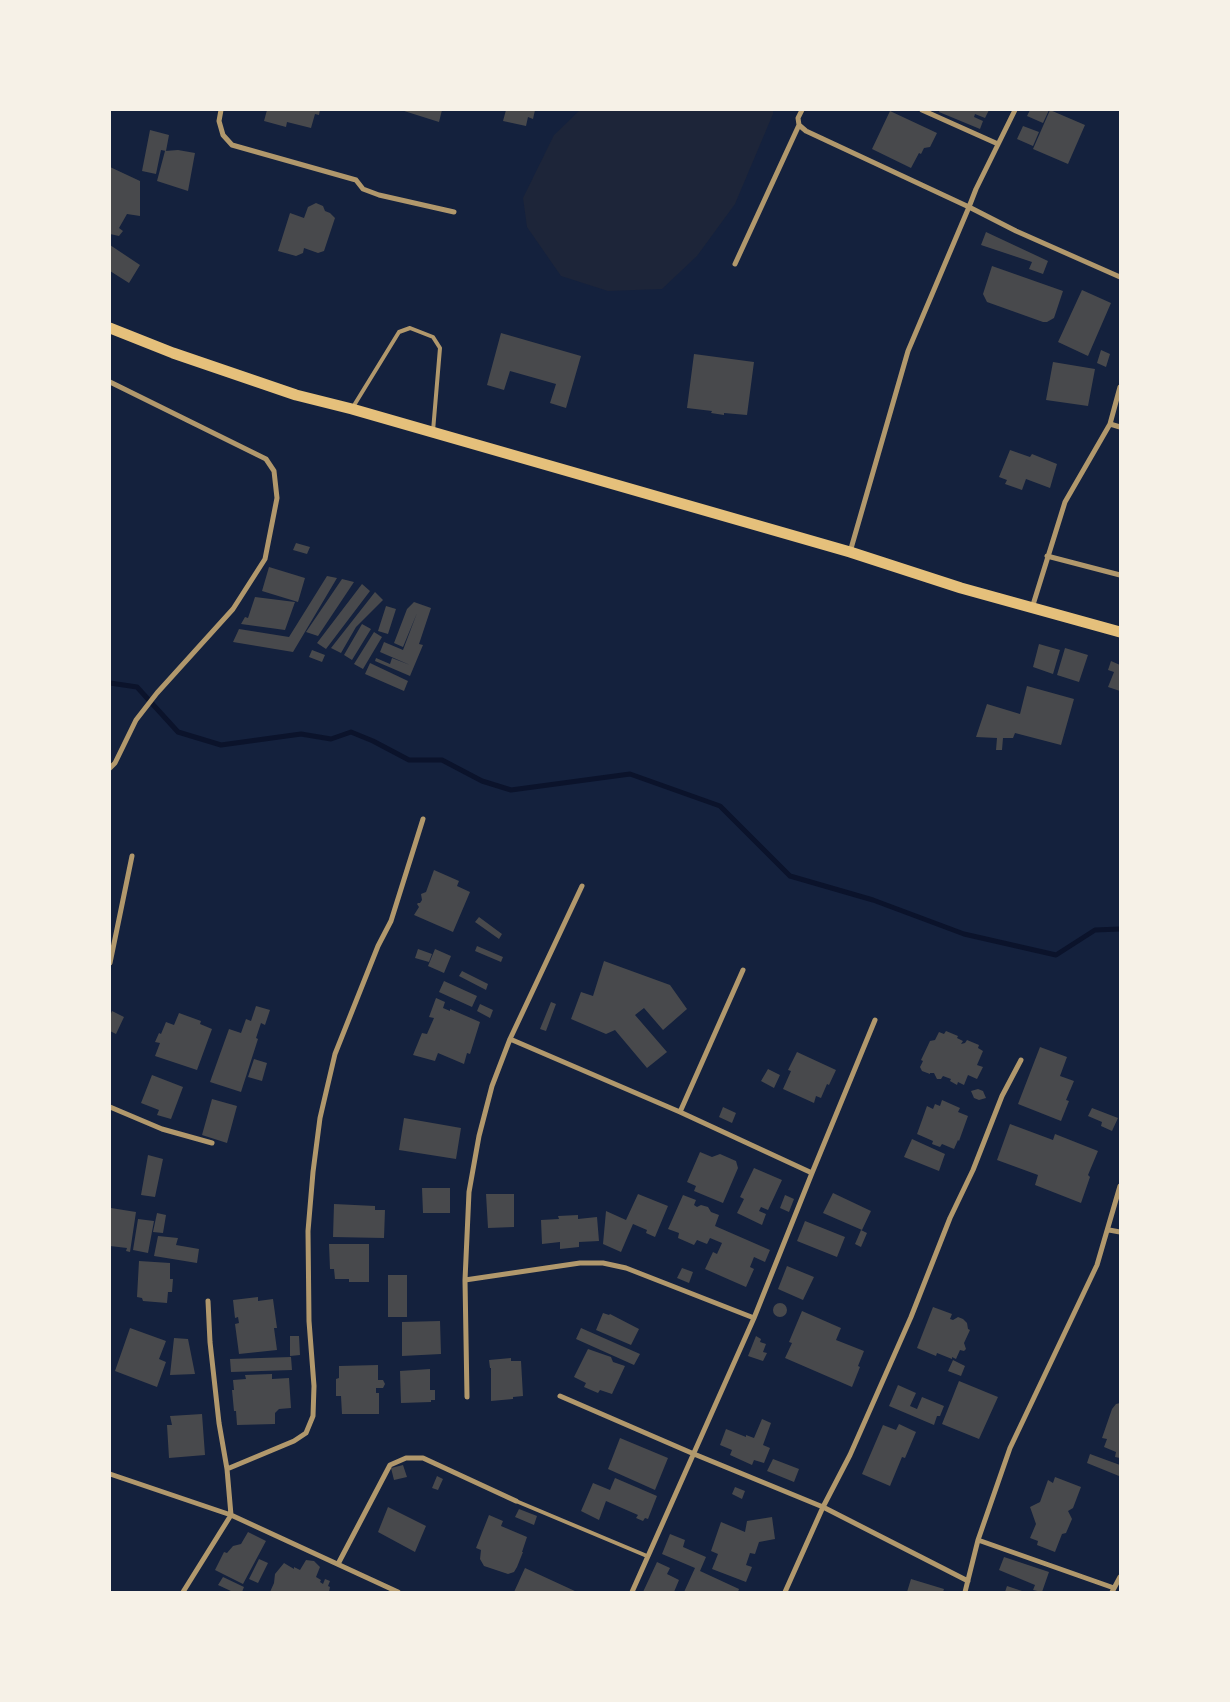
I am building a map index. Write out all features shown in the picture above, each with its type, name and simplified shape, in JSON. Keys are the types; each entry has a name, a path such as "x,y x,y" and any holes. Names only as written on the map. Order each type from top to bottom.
{"highway":[{"path":"110,328 173,353 296,395 352,409 850,552 1032,609 1120,632"}],"street":[{"path":"221,110 219,121 223,135 232,145 356,180 363,189 379,195 454,212"},
{"path":"735,264 799,125 798,118 802,110"},
{"path":"922,110 998,144"},
{"path":"850,552 908,351 969,207 1015,110"},
{"path":"799,125 806,131 1016,231 1120,277"},
{"path":"110,382 266,459 274,471 277,498 265,559 233,609 157,693 136,720 115,763 110,768"},
{"path":"1032,609 1065,502 1110,424 1120,387"},
{"path":"1110,424 1120,426"},
{"path":"1047,556 1120,575"},
{"path":"227,1469 294,1442 306,1433 312,1416 314,1386 309,1321 308,1231 320,1118 335,1054 378,946 391,921 423,819"},
{"path":"110,963 132,856"},
{"path":"468,1397 465,1280 469,1192 478,1136 492,1086 510,1039 582,886"},
{"path":"680,1112 743,970"},
{"path":"632,1592 754,1318 875,1020"},
{"path":"510,1039 680,1112 812,1173"},
{"path":"785,1592 823,1507 850,1455 911,1317 950,1218 973,1170 1002,1096 1021,1060"},
{"path":"110,1107 162,1129 212,1143"},
{"path":"965,1592 978,1540 1010,1448 1098,1265 1120,1186"},
{"path":"1109,1230 1120,1232"},
{"path":"465,1280 580,1263 603,1262 626,1268 754,1318"},
{"path":"183,1592 231,1516 227,1469 219,1423 210,1342 208,1301"},
{"path":"560,1396 823,1507 968,1581"},
{"path":"338,1564 390,1465 406,1458 423,1458 516,1501"},
{"path":"110,1474 231,1516 398,1592"},
{"path":"978,1540 1113,1590 1120,1576"}],"lane":[{"path":"352,409 399,332 410,328 433,337 440,348 433,433"},
{"path":"516,1501 647,1556"}],"shaded area":[{"path":"580,110 773,110 735,204 697,256 662,289 608,291 561,276 527,227 523,198 554,135"}],"building":[{"path":"267,110 320,110 319,115 315,114 311,128 287,122 286,127 264,121"},
{"path":"401,110 442,110 439,122"},
{"path":"506,110 535,110 533,119 528,117 526,126 503,121"},
{"path":"940,110 989,110 985,118 975,114 974,117 983,121 980,129 939,112"},
{"path":"1030,110 1049,110 1043,123 1027,116"},
{"path":"1050,110 1085,125 1068,164 1033,149"},
{"path":"890,111 937,133 930,147 924,148 921,154 919,153 911,168 872,149"},
{"path":"1023,126 1039,132 1033,146 1017,139"},
{"path":"150,130 169,135 166,151 161,150 156,174 142,171"},
{"path":"178,150 195,153 188,191 157,181 165,151"},
{"path":"110,167 140,181 140,216 127,214 119,228 123,231 119,236 110,234"},
{"path":"316,203 323,206 325,211 335,218 324,251 318,253 304,248 303,253 296,256 278,251 290,213 304,218 308,207"},
{"path":"986,232 1048,261 1043,274 1029,269 1032,262 981,245"},
{"path":"110,245 140,265 129,283 110,271"},
{"path":"992,266 1063,291 1054,318 1043,322 987,302 983,294"},
{"path":"1082,290 1111,303 1088,356 1058,342"},
{"path":"501,333 581,356 566,408 550,403 556,384 510,371 504,390 487,385"},
{"path":"1101,350 1110,354 1106,367 1097,363"},
{"path":"694,354 754,362 747,415 724,413 724,415 711,413 712,411 687,408"},
{"path":"1053,362 1095,369 1088,406 1046,400"},
{"path":"1010,450 1030,457 1032,454 1057,464 1050,488 1026,479 1022,490 1005,484 1007,480 999,477"},
{"path":"296,543 310,547 307,554 293,550"},
{"path":"269,567 305,578 298,602 262,591"},
{"path":"327,576 337,578 293,652 233,642 239,629 289,637"},
{"path":"342,579 354,582 318,636 306,632"},
{"path":"362,584 370,591 326,649 317,643"},
{"path":"375,592 383,600 356,627 341,653 331,648"},
{"path":"255,597 295,602 285,630 241,624 245,617 248,618"},
{"path":"414,602 431,608 419,644 423,645 410,676 375,661 376,658 390,664 392,658 410,665 380,652 384,642 403,650 417,613 403,647 394,643 407,609"},
{"path":"386,606 396,609 388,634 378,631"},
{"path":"362,624 371,629 352,660 344,655"},
{"path":"374,632 382,637 363,669 354,664"},
{"path":"1039,644 1060,650 1053,674 1033,667"},
{"path":"1065,648 1088,655 1079,682 1057,675"},
{"path":"312,650 325,655 322,662 309,657"},
{"path":"1111,661 1120,665 1120,691 1108,687 1114,672 1108,670"},
{"path":"370,663 408,681 404,691 365,674"},
{"path":"1027,686 1074,699 1061,745 1015,733 1013,738 1003,738 1002,750 996,750 997,738 976,737 987,704 1020,714"},
{"path":"434,870 459,881 457,886 470,892 453,932 414,915 419,907 417,904 422,900 421,894 426,892"},
{"path":"479,917 502,934 499,939 475,922"},
{"path":"477,946 503,957 501,962 475,951"},
{"path":"418,949 432,954 429,962 415,958"},
{"path":"435,949 451,956 444,973 428,966"},
{"path":"604,961 670,985 687,1009 663,1030 644,1008 635,1015 667,1052 647,1068 615,1030 606,1034 571,1019 581,992 593,996"},
{"path":"462,971 488,984 486,990 459,976"},
{"path":"444,981 477,996 472,1007 439,992"},
{"path":"436,998 445,1002 443,1008 450,1011 450,1009 480,1022 470,1054 467,1053 464,1064 438,1053 435,1061 413,1055 422,1033 427,1034 434,1018 429,1017"},
{"path":"551,1002 556,1004 546,1031 540,1029"},
{"path":"480,1004 493,1010 490,1018 477,1011"},
{"path":"256,1006 270,1010 265,1025 261,1023 256,1038 258,1039 241,1092 210,1082 229,1029 241,1033 246,1019 251,1021"},
{"path":"112,1011 124,1017 116,1034 110,1031"},
{"path":"179,1013 201,1021 200,1024 212,1029 197,1070 155,1056 160,1043 155,1042 159,1033 161,1034 166,1022 174,1025"},
{"path":"946,1031 958,1036 957,1038 963,1041 961,1044 967,1040 979,1045 978,1048 983,1051 977,1065 983,1067 977,1079 968,1075 964,1085 958,1082 957,1085 950,1081 951,1079 943,1076 941,1079 937,1079 934,1073 930,1074 922,1071 920,1067 923,1061 921,1060 930,1041 935,1040 939,1032 944,1034"},
{"path":"1040,1047 1067,1057 1060,1076 1074,1081 1066,1100 1069,1101 1061,1121 1018,1104"},
{"path":"797,1052 836,1070 821,1098 816,1096 814,1103 783,1089 791,1071 788,1070"},
{"path":"254,1059 267,1063 262,1081 248,1077"},
{"path":"768,1069 780,1075 774,1088 761,1081"},
{"path":"152,1075 183,1087 171,1119 157,1115 159,1110 141,1103"},
{"path":"978,1089 983,1091 986,1098 979,1100 974,1098 971,1091"},
{"path":"212,1099 237,1106 227,1143 202,1135"},
{"path":"942,1100 960,1108 958,1112 968,1116 954,1149 942,1144 940,1147 932,1144 933,1141 917,1134 927,1106 933,1109 935,1104 940,1106"},
{"path":"723,1107 736,1113 732,1123 719,1117"},
{"path":"1092,1108 1118,1118 1112,1131 1101,1126 1102,1122 1088,1116"},
{"path":"404,1118 461,1128 456,1159 399,1150"},
{"path":"1010,1124 1053,1140 1055,1134 1098,1151 1088,1175 1090,1177 1081,1203 1035,1185 1038,1175 997,1160"},
{"path":"912,1139 945,1154 939,1171 904,1157"},
{"path":"700,1152 712,1157 720,1154 736,1161 738,1168 723,1203 694,1191 696,1186 687,1182"},
{"path":"148,1155 163,1159 155,1197 141,1195"},
{"path":"754,1168 782,1180 768,1210 761,1207 759,1211 766,1214 762,1225 737,1213 744,1199 740,1197"},
{"path":"422,1188 450,1188 450,1213 423,1213"},
{"path":"833,1193 871,1211 862,1230 823,1213"},
{"path":"486,1194 514,1194 514,1227 488,1228"},
{"path":"638,1194 668,1206 655,1237 646,1233 647,1230 633,1224 621,1252 603,1244 606,1211 626,1220"},
{"path":"683,1195 696,1200 694,1205 697,1207 701,1205 708,1207 711,1212 719,1215 715,1226 770,1250 765,1262 754,1257 750,1267 754,1269 746,1287 705,1269 713,1252 717,1254 722,1243 710,1238 707,1244 697,1240 694,1245 678,1238 679,1233 668,1229"},
{"path":"785,1195 794,1199 789,1212 780,1208"},
{"path":"334,1204 375,1206 375,1210 385,1210 384,1238 333,1237"},
{"path":"111,1208 136,1212 130,1252 126,1251 127,1248 110,1246"},
{"path":"157,1213 166,1215 163,1233 153,1232"},
{"path":"578,1215 578,1219 597,1217 599,1241 579,1242 579,1247 560,1249 560,1242 542,1244 541,1220 559,1219 558,1216"},
{"path":"138,1219 154,1221 148,1253 133,1250"},
{"path":"805,1221 845,1237 837,1257 797,1241"},
{"path":"861,1230 867,1233 861,1247 855,1244"},
{"path":"158,1236 178,1238 176,1245 199,1249 197,1263 154,1256"},
{"path":"329,1244 369,1244 369,1282 349,1282 349,1279 335,1279 334,1269 330,1269"},
{"path":"139,1261 170,1263 170,1279 173,1279 172,1292 168,1292 167,1303 143,1301 142,1298 137,1297"},
{"path":"787,1266 814,1277 803,1300 778,1289"},
{"path":"682,1268 693,1272 689,1283 677,1278"},
{"path":"388,1275 407,1275 407,1317 388,1317"},
{"path":"258,1297 258,1301 273,1299 277,1328 274,1328 277,1350 239,1354 235,1324 239,1323 238,1317 235,1318 233,1300"},
{"path":"777,1303 783,1303 787,1310 783,1317 777,1317 773,1313 773,1307"},
{"path":"933,1307 952,1314 950,1319 953,1320 958,1317 967,1323 970,1330 964,1343 966,1349 964,1351 960,1350 956,1359 937,1353 936,1356 917,1348"},
{"path":"802,1311 841,1328 836,1340 864,1351 852,1387 785,1358 792,1343 789,1342"},
{"path":"603,1313 610,1314 639,1329 631,1345 596,1330"},
{"path":"440,1321 441,1354 402,1356 402,1322"},
{"path":"130,1328 166,1341 159,1359 166,1362 157,1387 115,1371"},
{"path":"581,1328 640,1354 634,1365 576,1339"},
{"path":"290,1336 299,1336 300,1355 290,1356"},
{"path":"756,1336 761,1339 760,1342 766,1344 763,1352 767,1353 763,1361 748,1356"},
{"path":"174,1338 188,1339 195,1374 170,1375"},
{"path":"588,1349 611,1357 613,1362 625,1366 612,1394 600,1390 598,1393 584,1387 586,1383 574,1377"},
{"path":"291,1357 292,1370 231,1372 230,1359"},
{"path":"511,1358 511,1361 521,1361 523,1396 491,1401 491,1368 489,1360"},
{"path":"953,1360 965,1366 961,1376 948,1371"},
{"path":"378,1365 378,1380 383,1380 385,1384 383,1388 376,1388 376,1393 379,1393 379,1414 342,1414 341,1396 336,1396 336,1379 339,1378 339,1366"},
{"path":"430,1369 430,1390 435,1390 435,1400 431,1400 431,1402 401,1403 400,1371"},
{"path":"272,1374 272,1379 289,1378 291,1408 279,1409 275,1413 275,1424 237,1425 232,1390 234,1390 233,1380 246,1379 245,1375"},
{"path":"959,1381 998,1397 979,1439 942,1424"},
{"path":"898,1385 916,1393 910,1406 917,1409 922,1397 944,1406 940,1416 937,1416 934,1425 889,1406"},
{"path":"1120,1403 1120,1458 1115,1457 1116,1452 1104,1447 1107,1439 1102,1438 1112,1409 1116,1404"},
{"path":"202,1414 205,1455 169,1458 167,1425 172,1425 170,1416"},
{"path":"762,1419 771,1423 763,1445 770,1448 764,1463 754,1460 752,1465 730,1455 732,1450 720,1445 726,1429 754,1438"},
{"path":"899,1424 916,1432 905,1458 902,1457 890,1486 862,1474 883,1425 896,1430"},
{"path":"620,1438 668,1458 655,1490 608,1469"},
{"path":"1090,1454 1120,1465 1119,1476 1087,1463"},
{"path":"773,1459 799,1469 794,1482 767,1471"},
{"path":"403,1465 407,1477 394,1480 391,1468"},
{"path":"437,1476 443,1479 438,1490 432,1488"},
{"path":"1055,1477 1081,1487 1073,1508 1068,1511 1072,1519 1066,1533 1062,1534 1055,1552 1037,1545 1038,1541 1030,1538 1036,1524 1030,1507 1040,1502 1048,1480 1053,1483"},
{"path":"615,1478 657,1496 648,1519 645,1518 643,1521 636,1518 638,1515 606,1501 599,1520 581,1511 593,1483 610,1490"},
{"path":"735,1487 745,1491 742,1499 732,1494"},
{"path":"388,1507 426,1526 415,1552 378,1532"},
{"path":"519,1509 537,1516 534,1525 515,1517"},
{"path":"489,1515 503,1521 501,1526 527,1537 514,1572 508,1574 484,1566 480,1559 481,1550 476,1548"},
{"path":"772,1517 775,1539 759,1542 755,1554 750,1553 746,1565 752,1567 746,1582 712,1569 718,1554 711,1551 721,1522 745,1532 747,1521"},
{"path":"248,1532 266,1541 243,1584 215,1570 224,1552 227,1553 233,1546 241,1544"},
{"path":"670,1534 685,1540 683,1547 706,1557 700,1571 739,1589 738,1592 684,1592 695,1568 662,1554"},
{"path":"1004,1557 1049,1572 1042,1592 1033,1590 1035,1585 999,1570"},
{"path":"259,1559 268,1563 258,1583 249,1579"},
{"path":"306,1560 314,1561 320,1567 316,1577 323,1584 325,1579 330,1581 328,1586 330,1587 329,1592 270,1592 275,1574 284,1563 300,1570"},
{"path":"657,1562 670,1568 667,1574 679,1580 674,1592 643,1592"},
{"path":"525,1568 577,1592 514,1592"},
{"path":"223,1577 244,1587 242,1592 233,1592 218,1585"},
{"path":"911,1579 944,1589 943,1592 907,1592"},
{"path":"1007,1586 1025,1592 1005,1592"}],"waterway":[{"path":"110,683 137,687 178,732 221,745 301,734 331,739 351,732 409,760 442,760 482,781 511,790 630,774 720,806 790,876 873,900 964,934 1056,955 1095,930 1120,929"}]}
